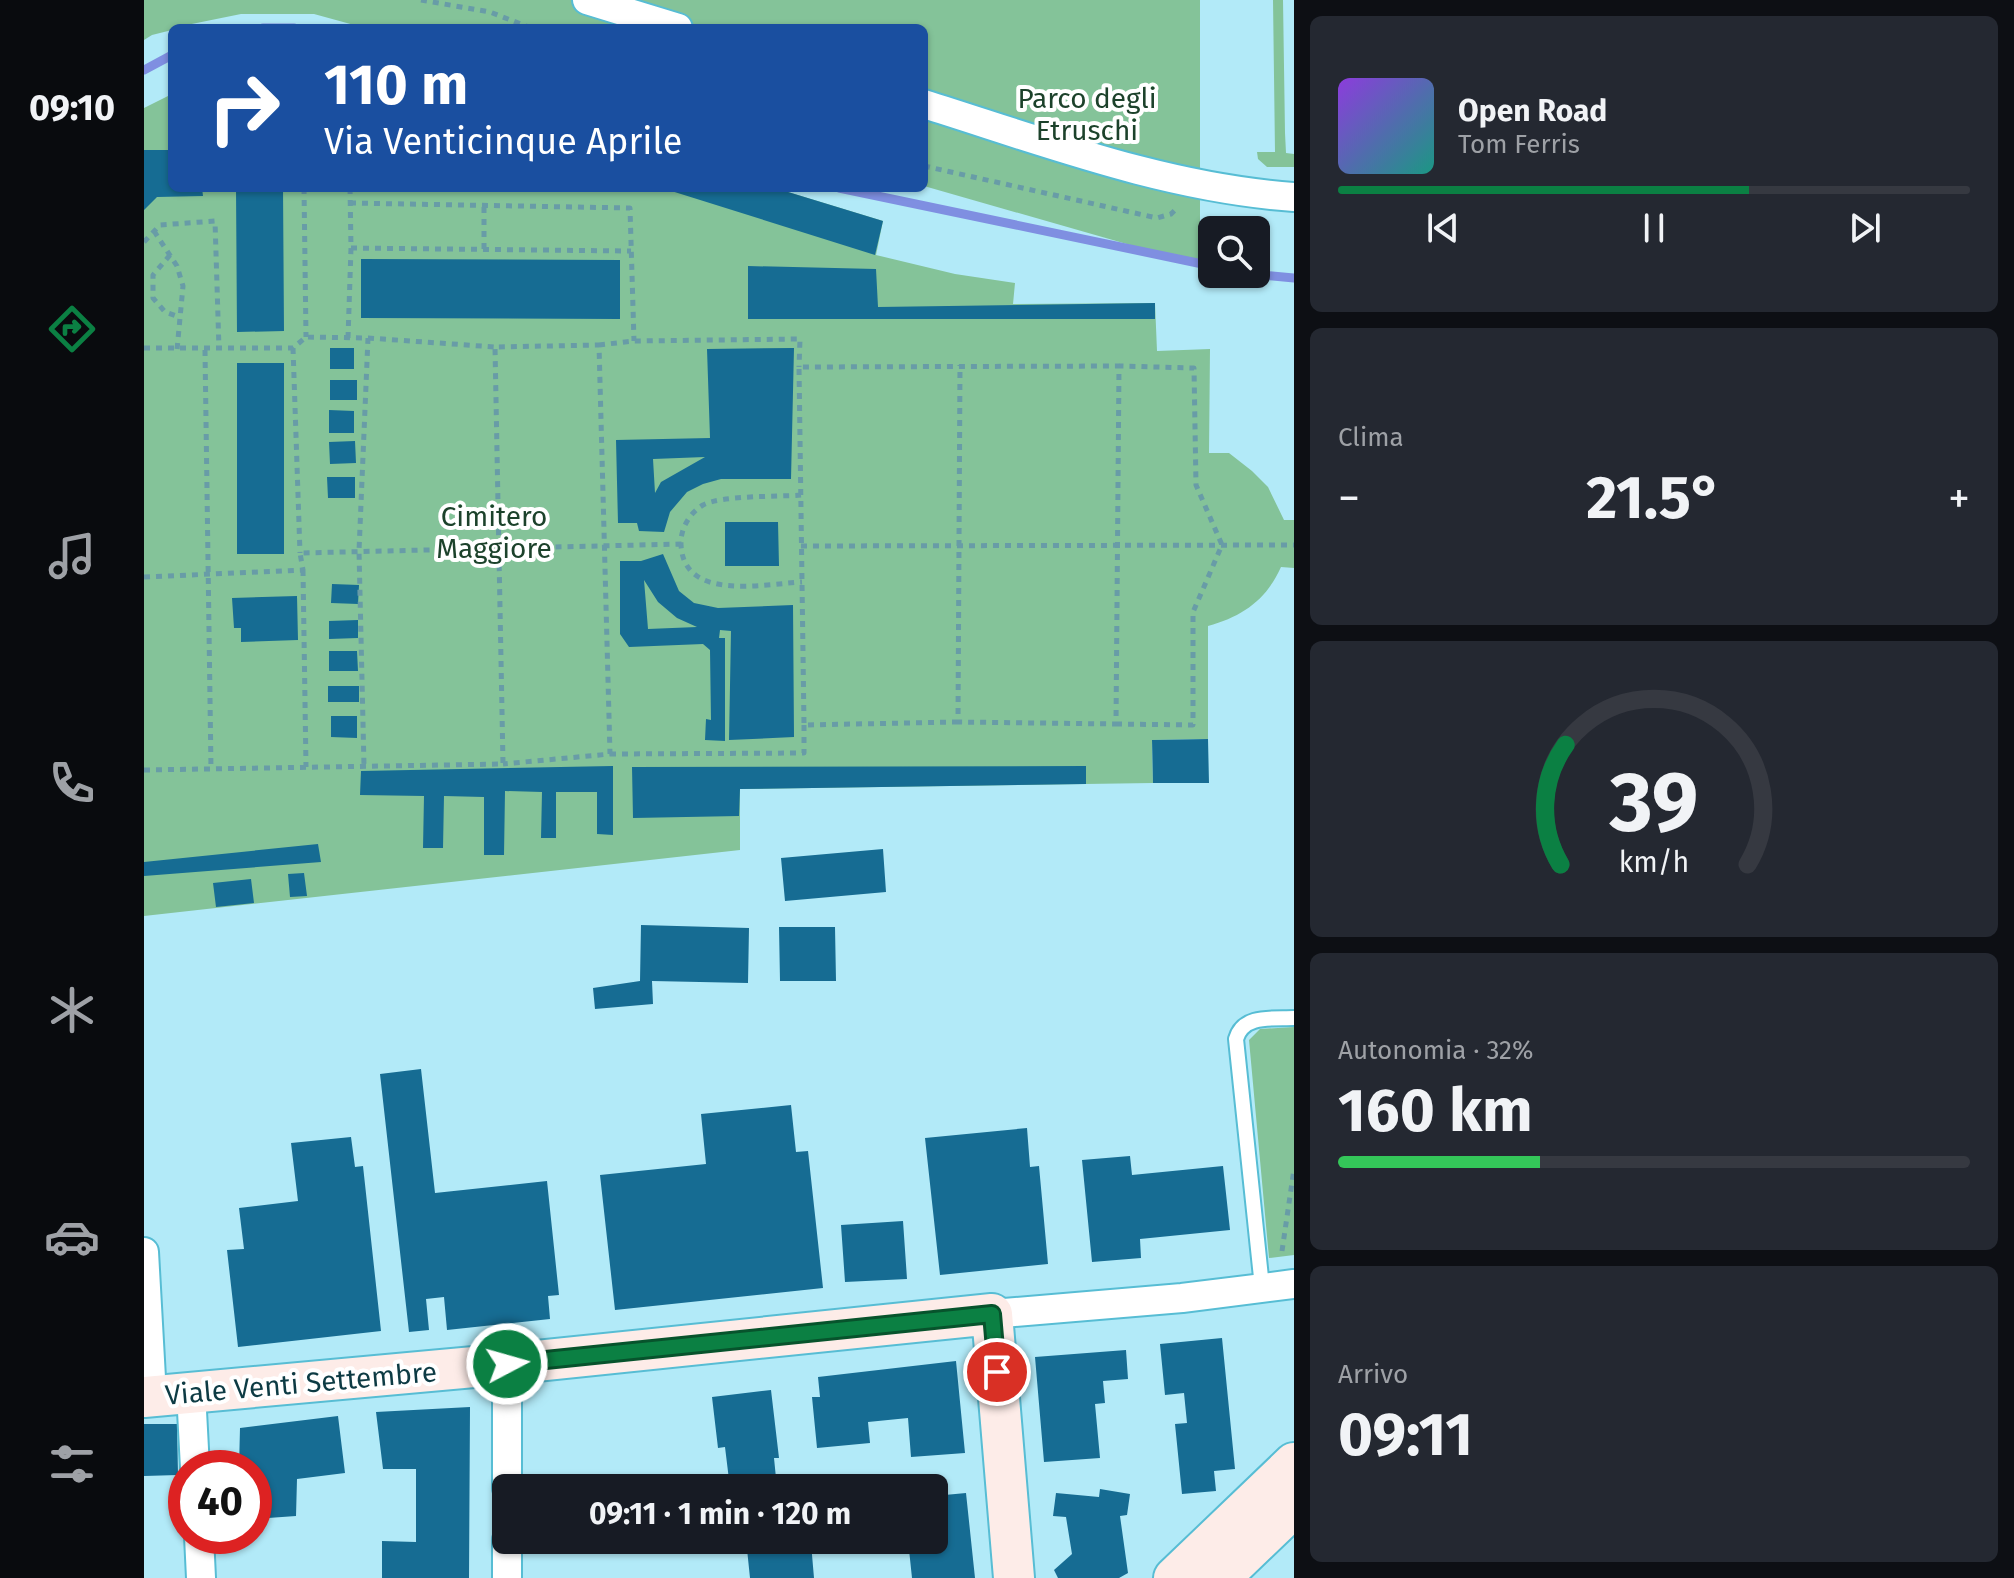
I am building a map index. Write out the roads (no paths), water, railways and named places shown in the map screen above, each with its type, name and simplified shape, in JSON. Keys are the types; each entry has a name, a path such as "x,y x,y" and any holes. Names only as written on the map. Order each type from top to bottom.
{"street":[{"path":"587,0 665,24"},
{"path":"928,105 1091,157 1184,182 1241,193 1294,197"},
{"path":"144,1252 148,1397"},
{"name":"Viale Venti Settembre","path":"148,1397 1182,1298 1275,1285"},
{"path":"992,1314 1014,1578"},
{"path":"507,1364 507,1474"},
{"path":"191,1392 194,1450"},
{"path":"1174,1578 1294,1463"},
{"path":"1220,1578 1294,1507"},
{"path":"200,1554 201,1578"},
{"path":"507,1554 507,1578"}],"lane":[{"path":"1275,1285 1236,1039 1243,1026 1253,1020 1294,1018"}],"waterway":[{"path":"144,70 168,57"},
{"path":"858,192 1198,263"},
{"path":"1270,276 1294,278"}],"park label":[{"name":"Parco degli Etruschi","path":"1087,114"},
{"name":"Cimitero Maggiore","path":"494,532"}]}
